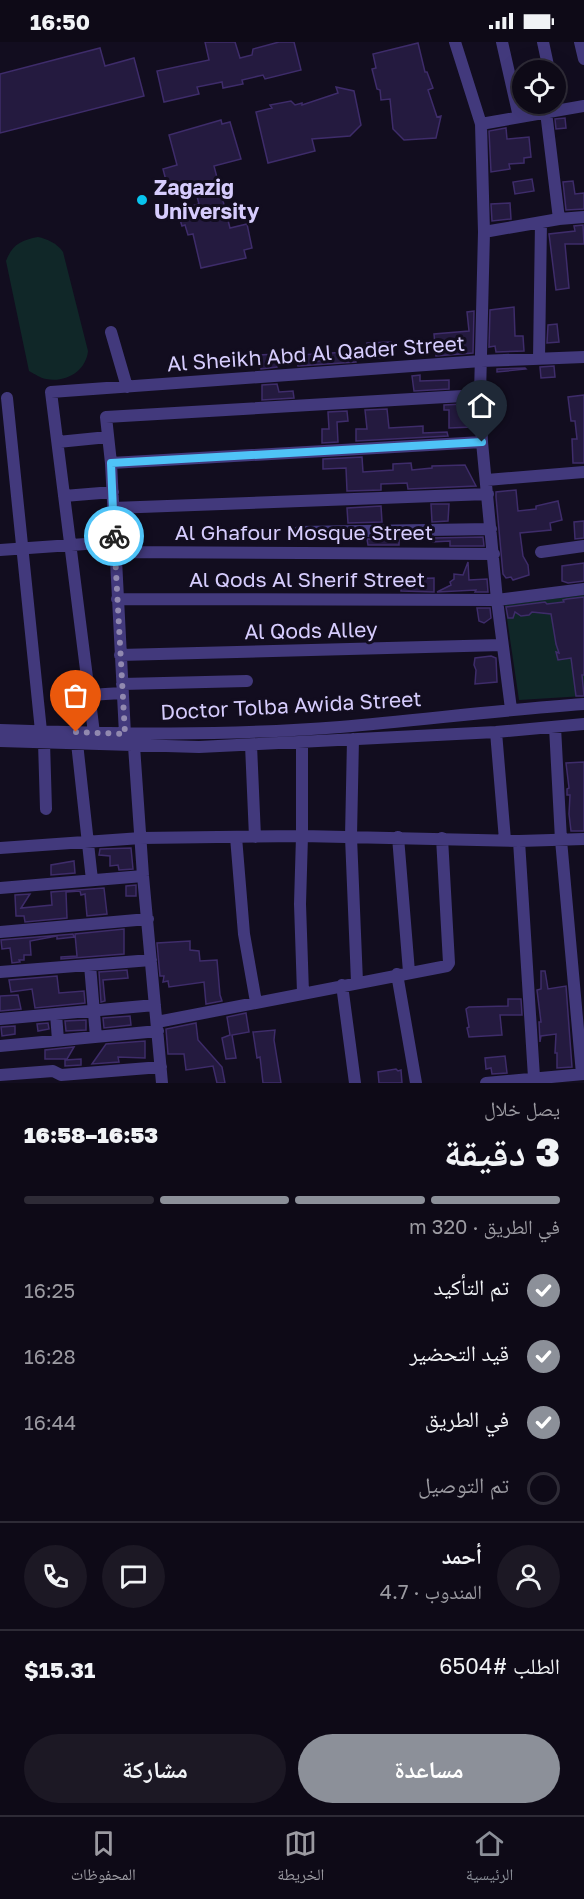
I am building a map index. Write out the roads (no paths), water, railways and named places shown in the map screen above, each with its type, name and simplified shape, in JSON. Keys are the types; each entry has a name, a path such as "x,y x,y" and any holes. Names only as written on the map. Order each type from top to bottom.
{"street":[{"path":"455,42 481,124 484,232 480,395 482,442 497,600 511,709"},
{"path":"502,42 519,117"},
{"path":"543,42 547,60"},
{"path":"580,42 584,59"},
{"path":"566,107 584,106"},
{"path":"481,124 530,114"},
{"path":"553,114 559,219"},
{"path":"484,232 584,217"},
{"path":"539,359 541,222"},
{"path":"111,332 127,387"},
{"name":"Al Sheikh Abd Al Qader Street","path":"58,442 51,392 481,361 584,357"},
{"path":"125,734 113,492 106,417 480,395"},
{"path":"7,398 43,737 46,809"},
{"path":"94,733 58,442 108,437"},
{"path":"111,463 482,442"},
{"path":"487,480 584,472"},
{"path":"64,496 113,492"},
{"path":"113,508 488,494"},
{"path":"298,531 491,529"},
{"name":"Al Ghafour Mosque Street","path":"0,550 70,545 494,554"},
{"path":"542,552 584,546"},
{"name":"Al Qods Al Sherif Street","path":"117,599 497,600 584,589"},
{"name":"Al Qods Alley","path":"120,656 502,645"},
{"path":"89,694 122,689 247,681"},
{"name":"Doctor Tolba Awida Street","path":"0,741 94,733 201,734 328,728 511,709 584,704"},
{"name":"Doctor Tolba Awida Street","path":"0,730 77,743 134,747 199,747 496,732 584,724"},
{"path":"486,1083 583,1074 561,840 555,727"},
{"path":"496,732 505,840"},
{"path":"354,739 351,837 357,982"},
{"path":"302,742 300,904 303,993"},
{"path":"77,743 92,880"},
{"path":"251,745 255,837"},
{"path":"134,747 162,1083"},
{"path":"0,848 141,838 302,836 519,841 584,839"},
{"path":"236,837 244,934 256,1002"},
{"path":"398,837 403,973 416,1083"},
{"path":"0,1046 96,1037 157,1027 256,1002 447,966 449,963 442,838"},
{"path":"519,841 534,1077"},
{"path":"0,888 143,876"},
{"path":"0,932 148,919"},
{"path":"0,972 151,960"},
{"path":"90,964 96,1037"},
{"path":"342,985 355,1083"},
{"path":"0,1019 155,1005"},
{"path":"56,1014 58,1040"},
{"path":"0,1075 53,1071 61,1075 161,1067"}],"place":[{"name":"Zagazig University","path":"142,200"}]}
